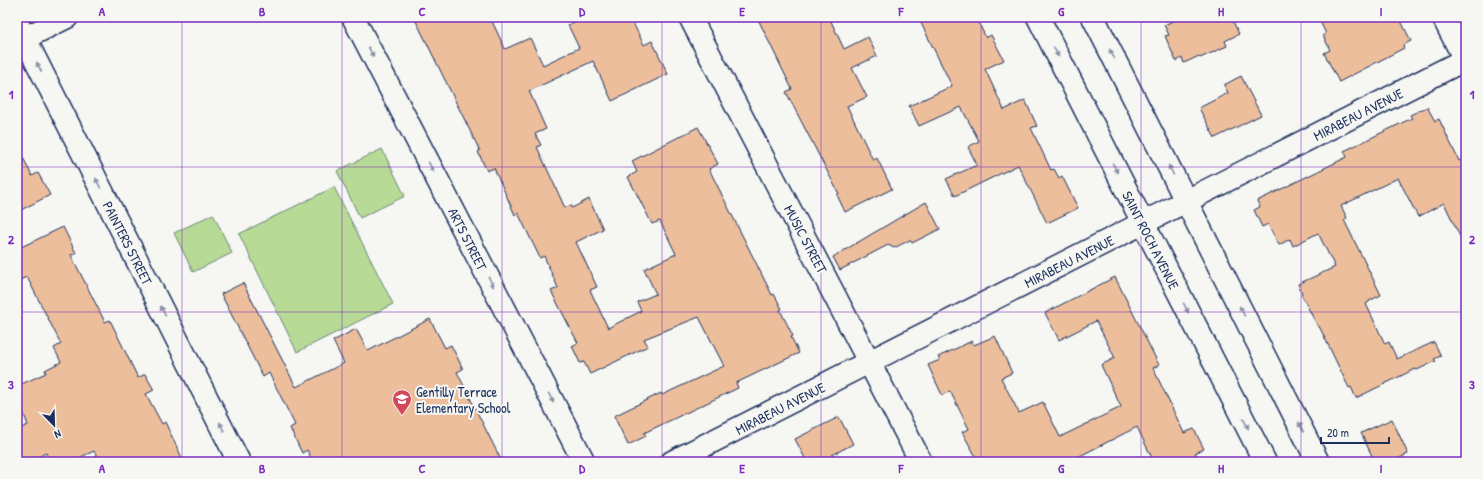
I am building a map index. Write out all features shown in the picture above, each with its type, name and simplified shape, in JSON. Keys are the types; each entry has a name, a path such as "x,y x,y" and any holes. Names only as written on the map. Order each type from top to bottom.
{"street":[{"path":"20,35 67,17"},
{"name":"ARTS STREET","path":"353,17 584,462"},
{"name":"MUSIC STREET","path":"690,17 921,462"},
{"name":"SAINT ROCH AVENUE","path":"1038,17 1265,462"},
{"path":"1093,17 1318,462"},
{"path":"1443,17 1466,60"},
{"name":"PAINTERS STREET","path":"20,35 239,462"},
{"name":"MIRABEAU AVENUE","path":"672,462 1466,60"}],"green space":[{"path":"382,149 405,196 360,218 337,171"},
{"path":"334,187 393,304 297,352 239,234"},
{"path":"213,214 232,253 193,272 174,233"}],"building":[{"path":"414,17 490,17 505,49 530,38 543,65 579,48 568,25 584,17 630,17 644,45 652,41 668,74 612,101 593,61 529,91 546,129 535,134 541,145 537,147 565,208 571,205 572,208 589,199 603,229 576,242 597,287 590,290 608,328 641,311 637,302 656,294 644,269 676,254 660,221 652,224 628,177 637,172 632,161 698,127 718,164 709,169 772,295 774,294 782,309 780,310 793,336 791,337 799,353 736,383 738,388 644,433 646,436 628,445 614,416 661,393 662,395 724,366 699,317 644,339 648,346 590,374 584,362 580,363 572,346 578,343 551,291 558,288 544,256 540,258 518,213 515,215 494,168 487,171 478,152 480,151"},
{"path":"757,17 829,17 844,49 868,37 877,56 852,68 867,97 847,106 873,160 877,158 892,189 845,212 837,195 839,194 786,92 792,89"},
{"path":"918,17 976,17 986,38 991,35 1004,60 985,69 1004,110 1025,100 1037,126 1031,128 1051,170 1054,169 1059,178 1062,176 1078,208 1047,223 1018,165 955,196 946,179 977,165 968,147 979,141 961,107 919,126 909,106 952,86"},
{"path":"1182,17 1231,17 1239,34 1225,41 1227,46 1200,58 1199,56 1184,63 1182,58 1176,61 1165,36 1169,35 1164,25"},
{"path":"1318,17 1399,17 1411,41 1403,45 1404,48 1339,82 1324,53 1330,50 1323,35 1326,34"},
{"path":"1241,76 1261,115 1215,138 1199,108 1228,93 1224,85"},
{"path":"1427,107 1435,121 1439,119 1459,161 1466,157 1466,249 1444,203 1418,217 1398,178 1341,206 1347,218 1344,220 1381,295 1366,304 1385,344 1389,342 1397,359 1434,342 1441,356 1434,359 1436,361 1417,370 1415,369 1356,398 1351,387 1349,388 1319,326 1318,327 1301,294 1302,293 1298,284 1335,267 1318,233 1293,246 1290,239 1279,245 1268,224 1262,227 1254,210 1260,207 1257,201 1347,157 1344,151 1412,118 1410,115"},
{"path":"17,145 32,176 38,173 50,195 17,212"},
{"path":"926,202 940,229 912,243 910,240 894,248 888,245 840,270 833,257"},
{"path":"63,227 76,253 71,255 105,322 110,320 138,378 145,374 154,390 146,394 162,424 165,422 184,462 100,462 94,451 70,462 50,462 46,453 28,462 17,462 17,430 28,425 17,397 17,386 46,373 45,370 61,362 54,348 61,344 27,277 17,281 17,249"},
{"path":"1115,277 1159,365 1153,368 1184,433 1194,429 1204,449 1195,453 1200,462 1154,462 1137,427 1068,462 979,462 962,432 969,429 950,391 942,395 928,365 940,360 938,357 972,341 974,345 995,336 1012,373 1001,378 1019,413 1043,402 1060,437 1121,407 1101,365 1115,358 1096,321 1059,340 1045,313"},
{"path":"243,283 296,387 344,363 333,341 356,329 368,351 430,319 445,348 451,345 463,369 457,372 502,462 313,462 307,450 302,453 290,428 295,425 269,373 263,377 221,294"},
{"path":"839,417 853,444 832,455 835,462 807,462 795,439"},
{"path":"1392,419 1408,454 1391,462 1375,462 1361,433"}],"place":[{"name":"Gentilly Terrace Elementary School","path":"402,416"}]}
